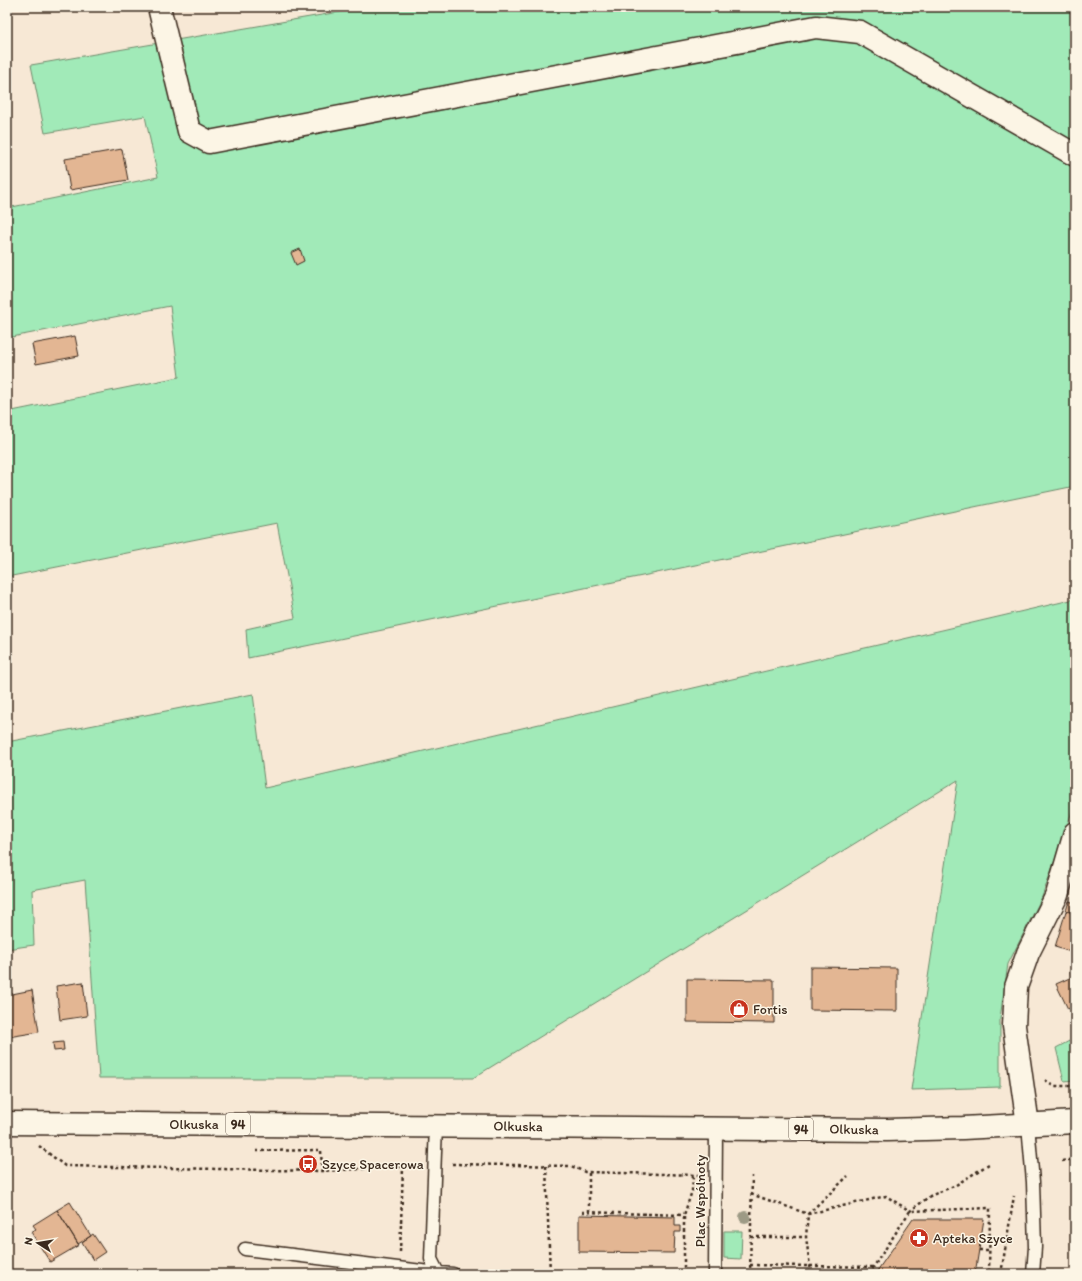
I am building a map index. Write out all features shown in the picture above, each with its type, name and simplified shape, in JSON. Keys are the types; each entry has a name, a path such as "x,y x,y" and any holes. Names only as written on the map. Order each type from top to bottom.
{"street":[{"path":"159,7 189,131 209,142 816,27 860,32 1075,155"},
{"path":"1028,1125 1014,1026 1016,986 1028,952 1057,895 1075,833"},
{"name":"94","path":"1028,1125 1075,1122"},
{"name":"Olkuska","path":"7,1123 436,1125 887,1130 1028,1125"}],"lane":[{"path":"436,1125 431,1259 438,1272"},
{"path":"1028,1125 1033,1182 1035,1247 1033,1274"},
{"name":"Plac Wspólnoty","path":"715,1274 716,1128"},
{"path":"245,1249 453,1274"}],"path":[{"path":"1041,1076 1055,1086 1075,1086"},
{"path":"36,1144 65,1166 322,1171 434,1164 571,1166 589,1172 704,1175"},
{"path":"256,1151 321,1150 322,1171"},
{"path":"1062,1162 1075,1159"},
{"path":"869,1274 910,1211 930,1196 956,1185 989,1164"},
{"path":"546,1166 550,1274"},
{"path":"400,1268 403,1167"},
{"path":"588,1212 589,1172"},
{"path":"684,1274 684,1215 692,1191 693,1175"},
{"path":"750,1274 752,1176"},
{"path":"811,1274 811,1265 806,1237 808,1214 848,1176"},
{"path":"1002,1274 1015,1190"},
{"path":"751,1194 808,1214 886,1196 910,1211 990,1208 989,1274"},
{"path":"582,1212 684,1215"},
{"path":"751,1237 806,1237"},
{"path":"979,1250 990,1250"},
{"path":"750,1265 873,1267"}],"green space":[{"path":"368,7 1075,7 1075,486 248,658 246,629 295,618 277,523 7,577 7,412 179,377 170,306 7,338 7,208 158,177 145,116 45,133 31,65"},
{"path":"1075,599 1075,803 1042,897 1008,964 1000,1018 1000,1087 911,1090 958,780 473,1078 99,1078 85,880 32,890 34,945 7,949 7,742 253,694 265,788"},
{"path":"1075,1038 1075,1080 1064,1081 1056,1048"},
{"path":"724,1231 742,1231 741,1259 724,1258"}],"building":[{"path":"122,149 128,180 70,190 65,159"},
{"path":"300,249 304,261 296,265 291,253"},
{"path":"75,336 79,356 36,364 32,344"},
{"path":"1069,901 1075,903 1075,913 1066,911"},
{"path":"1066,911 1075,913 1074,953 1055,947"},
{"path":"810,967 897,968 897,1011 810,1010"},
{"path":"1075,969 1075,1005 1068,1009 1056,984 1072,977 1070,971"},
{"path":"687,979 774,980 774,1023 687,1022"},
{"path":"83,982 87,1016 60,1020 56,986"},
{"path":"32,990 39,1032 8,1037 7,995"},
{"path":"63,1042 64,1050 54,1051 53,1043"},
{"path":"70,1202 91,1236 78,1244 57,1210"},
{"path":"57,1210 79,1245 50,1262 31,1232 36,1229 33,1225"},
{"path":"579,1215 675,1217 675,1226 680,1226 680,1232 675,1232 674,1253 579,1252"},
{"path":"913,1219 984,1219 975,1274 875,1274"},
{"path":"93,1234 105,1252 93,1260 82,1242"}],"place":[{"name":"Fortis","path":"739,1009"},
{"name":"Szyce Spacerowa","path":"308,1164"},
{"name":"Apteka Szyce","path":"919,1238"}]}
